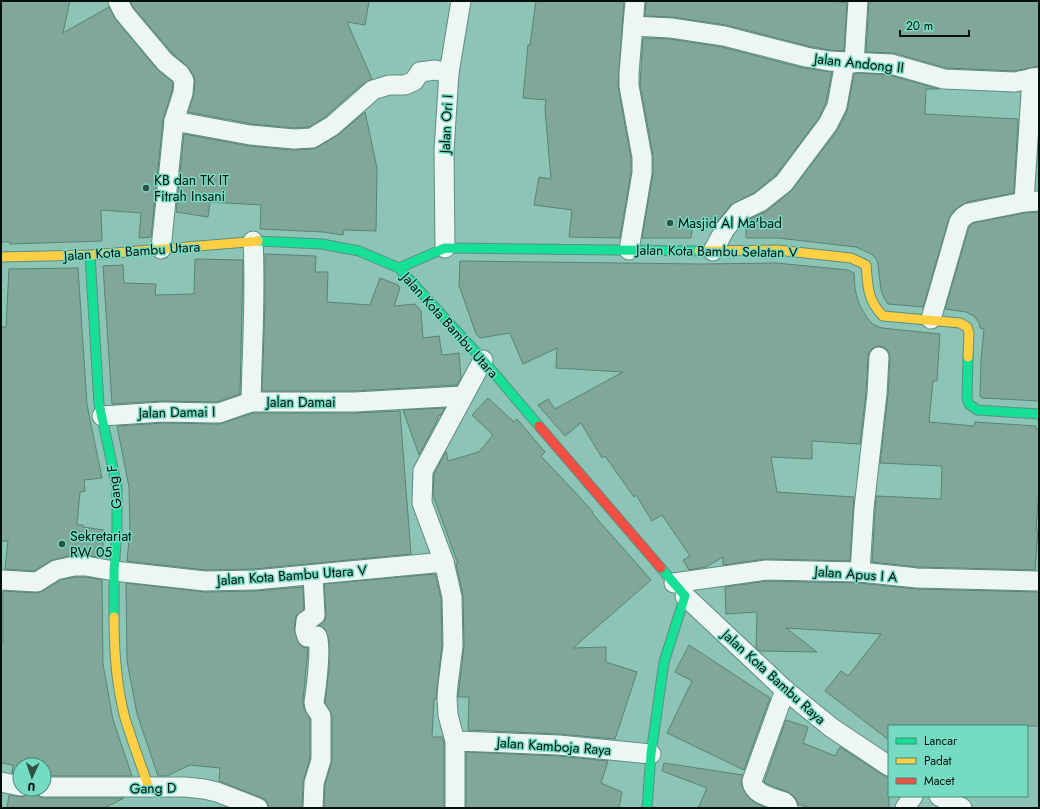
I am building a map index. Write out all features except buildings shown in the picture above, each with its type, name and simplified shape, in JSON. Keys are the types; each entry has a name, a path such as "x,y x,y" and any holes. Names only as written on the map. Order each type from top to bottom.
{"street":[{"path":"118,1 124,13 165,62 180,74 184,81 183,94 174,121 161,249"},
{"name":"Jalan Ori I","path":"445,248 444,150 449,73 461,1"},
{"path":"629,250 642,173 642,157 629,86 635,1"},
{"path":"713,251 725,229 739,212 760,202 784,183 828,124 837,106 850,63 858,1"},
{"name":"Jalan Andong II","path":"633,26 671,28 724,36 806,57 828,61 892,64 944,79 1015,82 1035,78"},
{"path":"174,121 250,135 294,139 312,138 332,126 373,90 389,85 405,85 414,82 420,72 435,70 449,73"},
{"path":"930,319 958,222 969,213 1032,202 1035,78"},
{"name":"Jalan Kota Bambu Utara","path":"1,257 90,255 253,241 322,244 344,248 359,251 399,268 483,360 679,590"},
{"name":"Jalan Damai","path":"253,241 255,282 251,402 355,402 463,396"},
{"name":"Jalan Kota Bambu Selatan V","path":"399,268 445,248 713,251 777,250 852,258 866,265 869,299 874,308 883,316 930,319 960,323 967,327 969,333 967,398 969,404 977,410 1039,414"},
{"name":"Gang F","path":"90,255 99,404 117,487 117,530 114,571 115,662 121,698 148,788"},
{"path":"860,572 864,508 877,394 879,357"},
{"path":"455,808 456,741 448,715 448,685 453,646 452,597 444,562 422,503 423,471 483,360"},
{"name":"Jalan Damai I","path":"102,416 162,412 219,413 251,402"},
{"name":"Jalan Kota Bambu Utara V","path":"1,580 37,582 56,570 74,566 86,566 114,571 204,581 255,580 444,562"},
{"name":"Jalan Apus I A","path":"679,590 766,570 860,572 917,578 1039,581"},
{"path":"313,575 315,615 306,621 305,630 307,637 317,636 319,638 314,702 315,707 321,716 322,728 321,760 314,783 313,808"},
{"path":"647,808 652,754 664,662 679,590"},
{"name":"Jalan Kota Bambu Raya","path":"679,590 785,690 832,728 888,765"},
{"path":"785,690 752,781 755,790 759,793 784,802 788,808"},
{"name":"Jalan Kamboja Raya","path":"456,741 559,745 652,754"},
{"path":"1,782 12,784"},
{"name":"Gang D","path":"52,787 185,787 217,792 258,808"},
{"path":"905,808 912,797"},
{"path":"941,797 962,808"}],"traffic: fast":[{"path":"258,241 322,244 359,251 399,268 483,360 539,426"},
{"path":"399,268 445,248 699,251"},
{"path":"90,255 99,404 117,487 114,617"},
{"path":"968,357 967,398 969,404 977,410 1039,414"},
{"path":"647,808 651,754 664,662 685,596 661,568"}],"traffic: slow":[{"path":"1,257 90,255 258,241"},
{"path":"699,251 777,250 851,258 866,265 869,292 874,304 883,316 960,323 967,327 969,333 968,357"},
{"path":"114,617 114,642 119,693 125,718 149,788"}],"traffic: jam":[{"path":"539,426 661,568"}],"place":[{"name":"KB dan TK IT Fitrah Insani","path":"146,188"},
{"name":"Masjid Al Ma'bad","path":"670,223"},
{"name":"Sekretariat RW 05","path":"62,544"}]}
